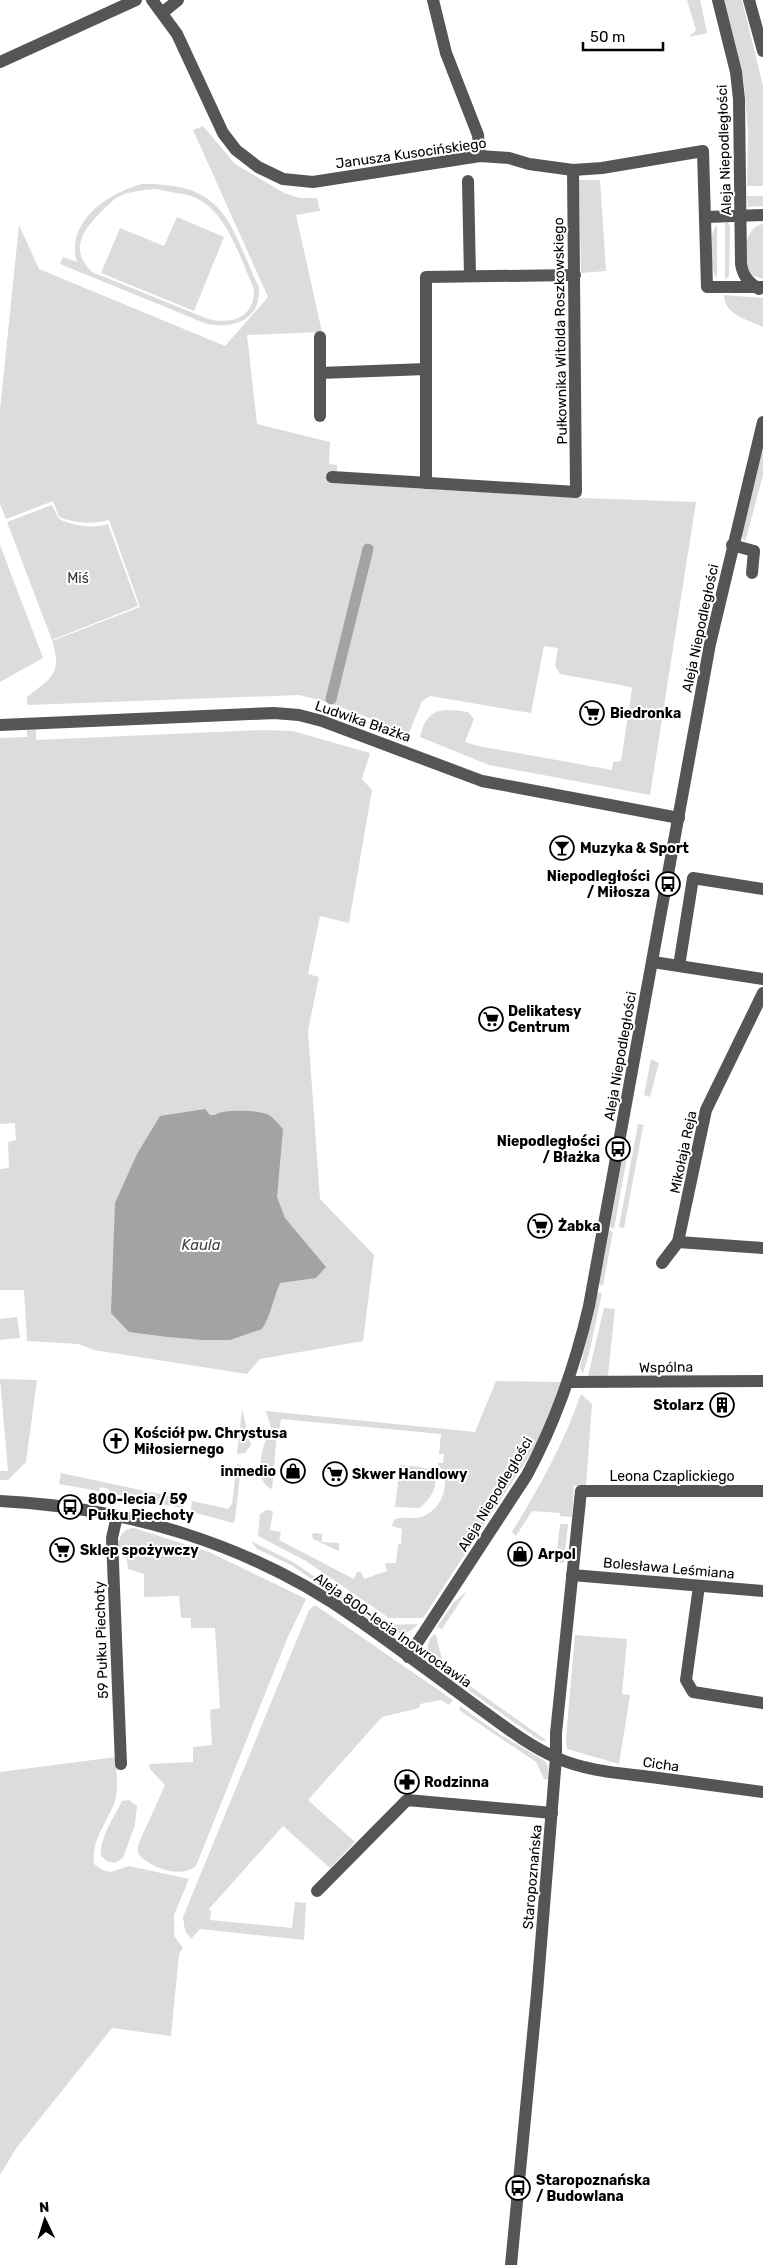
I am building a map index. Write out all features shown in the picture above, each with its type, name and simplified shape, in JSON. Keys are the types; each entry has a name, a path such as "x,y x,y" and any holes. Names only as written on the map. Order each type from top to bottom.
{"street":[{"path":"0,62 136,0"},
{"name":"Janusza Kusocińskiego","path":"152,0 177,34 223,133 236,150 258,167 283,179 313,182 402,166 480,156 509,158 529,164 572,170 602,168 703,151 707,287 760,288"},
{"path":"162,13 178,0"},
{"path":"433,0 446,53 478,135 480,156"},
{"name":"Aleja Niepodległości","path":"718,0 736,72 739,99 742,273 760,288"},
{"path":"749,0 763,51"},
{"name":"Pułkownika Witolda Roszkowskiego","path":"426,483 576,492 575,275 572,170"},
{"path":"468,181 470,276"},
{"path":"706,217 763,215"},
{"path":"332,478 426,483 426,277 575,275"},
{"path":"320,337 320,416"},
{"path":"320,373 426,369"},
{"name":"Aleja Niepodległości","path":"408,1657 527,1475 543,1445 569,1382 589,1306 710,644 732,545 763,422"},
{"path":"732,545 759,548 752,573"},
{"name":"Ludwika Błażka","path":"0,725 274,713 300,714 355,732 482,781 679,818"},
{"path":"678,966 693,878 763,888"},
{"path":"653,962 763,979"},
{"name":"Mikołaja Reja","path":"662,1263 678,1242 706,1110 763,993"},
{"path":"678,1242 763,1248"},
{"name":"Wspólna","path":"569,1382 763,1381"},
{"name":"Leona Czaplickiego","path":"581,1491 763,1491"},
{"name":"Staropoznańska","path":"511,2265 537,2000 556,1758 556,1733 581,1491"},
{"name":"Aleja 800-lecia Inowrocławia","path":"0,1501 70,1507 117,1516 207,1540 288,1577 353,1616 512,1732 556,1758"},
{"name":"59 Pułku Piechoty","path":"117,1516 112,1538 121,1764"},
{"name":"Bolesława Leśmiana","path":"572,1575 763,1591"},
{"path":"699,1586 686,1680 693,1692 763,1703"},
{"name":"Cicha","path":"556,1758 611,1772 763,1792"},
{"path":"317,1891 407,1800 552,1813"}],"green space":[{"path":"687,0 700,0 707,33 689,37 696,30"},
{"path":"724,0 742,0 763,86 763,186 747,186 748,131 744,83"},
{"path":"203,126 235,164 284,193 300,198 317,198 320,211 296,215 322,332 247,335 257,424 330,442 329,464 337,465 337,472 331,472 330,483 582,498 696,502 650,795 489,765 420,737 423,727 431,715 443,710 468,712 474,719 465,742 612,770 613,762 621,761 632,689 631,687 560,674 555,666 558,648 544,646 531,713 430,696 422,701 409,733 330,703 299,695 28,705 27,697 43,685 53,674 56,661 52,641 140,607 109,520 84,523 59,517 53,501 6,519 0,504 0,410 19,225 39,269 225,346 268,297 193,130"},
{"path":"579,180 600,180 606,271 581,273"},
{"path":"142,184 170,185 192,191 208,199 221,211 240,244 259,288 256,308 251,315 244,320 227,325 207,324 60,264 63,257 77,262 75,248 77,234 83,222 92,211 103,202 129,188","holes":["156,189 194,197 205,204 224,224 238,250 254,289 251,306 240,317 225,321 208,319 92,272 85,264 80,250 80,243 87,229 105,208 112,201 127,193"]},
{"path":"747,196 763,196 763,206 748,207"},
{"path":"177,217 224,237 194,311 101,273 120,228 164,246"},
{"path":"727,222 730,226 729,276 725,280 725,223"},
{"path":"763,224 763,279 752,275 748,269 745,254 751,231 756,226"},
{"path":"717,225 717,278 712,267 711,243 714,229"},
{"path":"724,295 763,298 763,327 733,312 725,302"},
{"path":"763,449 763,475 745,542 742,532"},
{"name":"Miś","path":"52,505 59,519 77,525 102,526 108,524 138,606 52,640 7,522"},
{"path":"0,545 43,658 0,682"},
{"path":"36,729 36,740 264,730 293,731 370,753 362,779 372,790 349,923 320,916 308,974 319,977 308,1031 320,1199 374,1255 363,1341 260,1359 247,1374 94,1350 78,1344 27,1341 24,1290 0,1290 0,1169 9,1168 8,1142 16,1140 15,1123 0,1124 0,738 27,737 27,730"},
{"path":"651,1059 659,1063 650,1097 644,1095"},
{"path":"638,1124 644,1125 624,1228 619,1227"},
{"path":"628,1151 614,1229 610,1227 623,1154"},
{"path":"609,1230 613,1232 603,1286 599,1284"},
{"path":"597,1293 602,1293 583,1373 580,1368"},
{"path":"604,1308 615,1309 608,1375 606,1377 588,1376"},
{"path":"17,1317 20,1338 0,1340 0,1319"},
{"path":"0,1379 37,1380 26,1462 8,1480 0,1480 0,1471 8,1471"},
{"path":"496,1381 562,1382 543,1435 423,1618 389,1618 306,1561 258,1536 260,1514 266,1510 273,1511 270,1530 281,1532 279,1540 354,1579 357,1572 361,1572 364,1579 387,1571 385,1563 396,1563 398,1544 401,1544 402,1529 392,1526 394,1520 418,1518 429,1513 440,1501 445,1486 442,1470 437,1463 443,1463 444,1454 439,1454 441,1434 281,1419 279,1431 277,1432 272,1489 263,1482 260,1470 265,1443 272,1431 266,1411 475,1432"},
{"path":"581,1394 592,1404 586,1486 574,1486 572,1517 560,1516 560,1513 532,1511 516,1536 512,1532 550,1465 567,1430"},
{"path":"242,1409 251,1445 245,1453 237,1454"},
{"path":"237,1464 241,1465 235,1520 233,1523 196,1513 191,1509 192,1501 228,1509 232,1504"},
{"path":"400,1465 427,1469 435,1478 434,1489 431,1495 419,1508 395,1507"},
{"path":"61,1473 183,1499 182,1508 109,1493 109,1489 100,1487 99,1491 59,1484"},
{"path":"560,1524 568,1524 564,1563 556,1562"},
{"path":"134,1528 209,1552 306,1599 287,1639 196,1866 182,1872 166,1870 150,1864 138,1854 138,1845 165,1785 150,1769 149,1764 193,1762 193,1747 212,1745 210,1710 220,1708 215,1628 191,1628 191,1618 181,1618 179,1596 144,1597 144,1574 128,1569 126,1550 118,1549 123,1532"},
{"path":"312,1534 322,1534 322,1542 339,1543 339,1551 313,1539"},
{"path":"251,1541 293,1562 386,1625 418,1624 404,1633 387,1631 291,1565 257,1549"},
{"path":"467,1591 442,1629 437,1627 454,1602"},
{"path":"315,1605 453,1700 449,1705 441,1700 420,1704 419,1708 382,1717 308,1800 355,1842 330,1868 283,1826 209,1909 211,1911 210,1920 292,1928 295,1902 306,1903 304,1940 200,1929 191,1939 185,1931 183,1917 309,1610"},
{"path":"434,1634 436,1635 443,1664 464,1682 462,1686 441,1670 430,1657 429,1642"},
{"path":"575,1635 627,1639 622,1694 630,1695 619,1764 567,1749 566,1738"},
{"path":"470,1686 546,1740 542,1741 535,1737 468,1690"},
{"path":"460,1706 501,1735 545,1761 548,1766 550,1780 544,1779 536,1762 459,1710"},
{"path":"116,1757 117,1785 115,1801 97,1839 94,1864 102,1870 111,1872 129,1866 189,1879 174,1915 174,1936 183,1948 179,1954 171,2036 112,2028 17,2147 0,2175 0,1772"},
{"path":"129,1800 137,1806 135,1825 123,1858 115,1863 107,1861 101,1856 105,1834 122,1801"}],"water":[{"name":"Kaula","path":"205,1109 210,1115 233,1111 264,1113 271,1116 283,1129 277,1197 285,1218 326,1267 316,1278 280,1283 268,1318 262,1329 230,1340 202,1340 129,1332 111,1313 115,1203 137,1154 160,1116"}],"waterway":[{"path":"331,699 368,549"}],"place":[{"name":"Biedronka","path":"592,713"},
{"name":"Muzyka & Sport","path":"562,848"},
{"name":"Niepodległości / Miłosza","path":"668,884"},
{"name":"Delikatesy Centrum","path":"491,1019"},
{"name":"Niepodległości / Błażka","path":"618,1149"},
{"name":"Żabka","path":"540,1226"},
{"name":"Stolarz","path":"722,1405"},
{"name":"Kościół pw. Chrystusa Miłosiernego","path":"116,1441"},
{"name":"inmedio","path":"293,1471"},
{"name":"Skwer Handlowy","path":"335,1474"},
{"name":"800-lecia / 59 Pułku Piechoty","path":"70,1507"},
{"name":"Sklep spożywczy","path":"62,1550"},
{"name":"Arpol","path":"520,1554"},
{"name":"Rodzinna","path":"407,1782"},
{"name":"Staropoznańska / Budowlana","path":"518,2188"}]}
